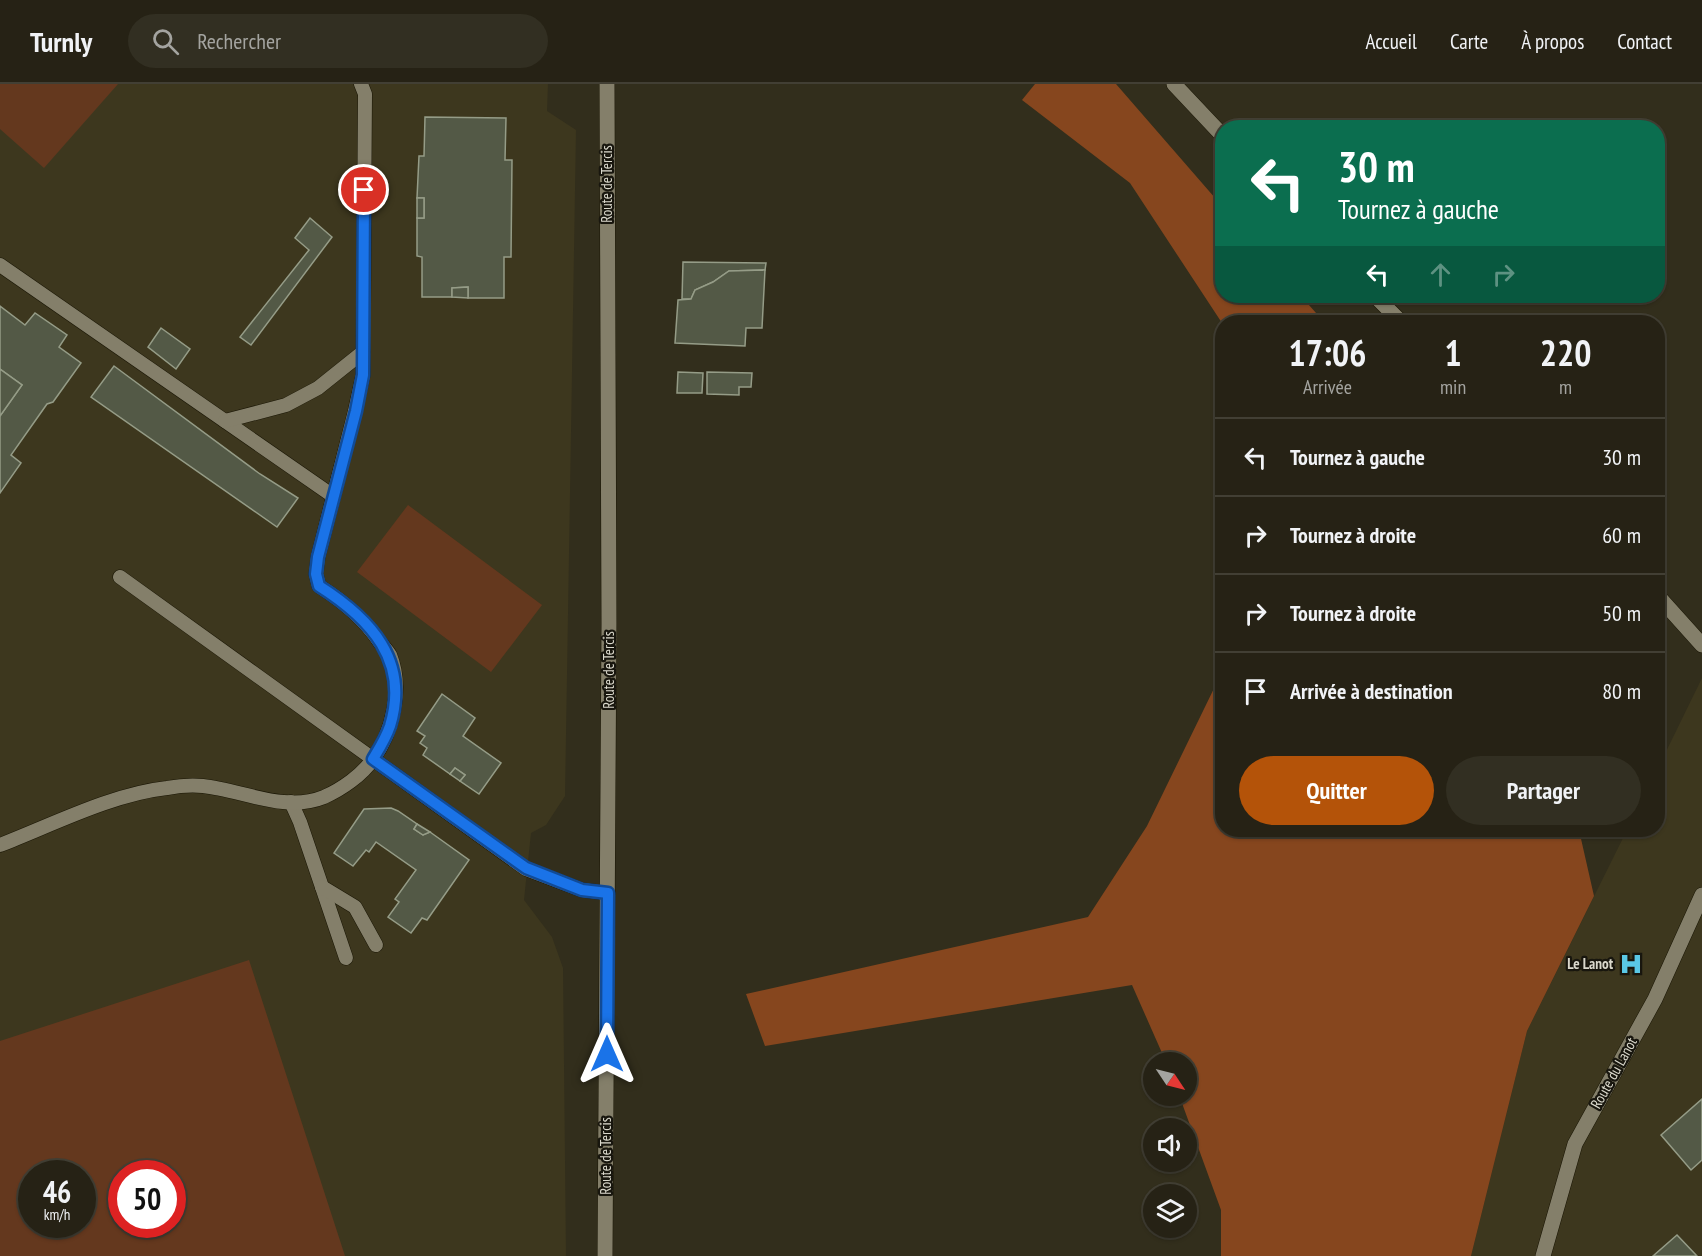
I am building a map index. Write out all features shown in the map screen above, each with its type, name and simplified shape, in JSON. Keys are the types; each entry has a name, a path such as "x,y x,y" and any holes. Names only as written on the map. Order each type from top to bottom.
{"main road":[{"name":"Route de Tercis","path":"605,1256 609,623 607,84"},
{"path":"1174,84 1215,128"},
{"path":"1383,303 1394,315"},
{"path":"1665,604 1702,645"},
{"name":"Route du Lanot","path":"1543,1256 1575,1144 1655,999 1702,895"}],"lane":[{"path":"0,845 117,799 166,788 203,786 250,797 291,802 321,798 345,786 373,759 390,727 397,687 390,655 367,624 338,598 319,586 316,574 318,557 356,411 363,375 365,94 361,84"},
{"path":"0,265 333,496"},
{"path":"225,422 286,405 318,388 363,352"},
{"path":"120,577 526,868 582,890 608,893"},
{"path":"291,802 300,822 346,958"},
{"path":"322,887 355,907 376,945"}],"shaded area":[{"path":"0,84 548,84 547,111 576,130 565,796 546,825 531,833 524,900 552,937 563,968 566,1256 0,1256"},
{"path":"0,84 118,84 44,168 0,129"},
{"path":"1035,84 1116,84 1215,198 1215,303 1307,303 1318,315 1217,315 1130,183 1022,100"},
{"path":"408,505 542,605 491,672 357,572"},
{"name":"Le Lanot","path":"1702,678 1702,1256 1471,1256 1527,1031 1624,837 1665,837 1665,754"},
{"path":"1215,686 1215,837 1581,837 1594,896 1527,1031 1471,1256 1221,1256 1221,1210 1197,1144 1197,1118 1187,1118 1183,1106 1197,1106 1197,1052 1162,1052 1132,985 765,1046 746,994 1088,917 1147,826"},
{"path":"249,960 345,1256 0,1256 0,1041"}],"building":[{"path":"425,117 506,118 505,160 512,160 511,257 504,257 504,298 468,298 468,287 452,288 452,297 422,297 422,257 417,256 417,218 424,218 424,198 417,198 419,156 424,156"},
{"path":"417,198 424,198 424,218 417,218"},
{"path":"310,218 332,237 251,345 240,337 309,250 295,238"},
{"path":"683,262 766,263 765,270 729,271 695,290 691,299 682,299"},
{"path":"765,270 762,328 746,328 745,346 675,343 678,300 691,299 695,290 729,271"},
{"path":"468,287 468,298 452,297 452,288"},
{"path":"0,306 25,325 35,313 67,335 59,347 81,363 53,402 47,404 11,455 21,463 0,493 0,416 22,385 0,369"},
{"path":"161,328 190,349 176,369 148,347"},
{"path":"114,366 260,474 298,498 277,527 91,397"},
{"path":"0,369 22,385 0,416"},
{"path":"678,372 703,373 702,393 677,393"},
{"path":"707,372 752,373 751,387 739,387 739,395 707,394"},
{"path":"442,694 475,718 463,736 501,763 479,794 460,781 465,775 455,768 450,774 423,755 427,748 420,743 425,736 417,731"},
{"path":"455,768 465,775 460,781 450,774"},
{"path":"391,808 417,824 414,829 423,835 430,832 469,860 427,920 422,918 411,933 388,917 399,902 395,899 416,870 376,842 369,852 366,850 353,866 334,853 364,809"},
{"path":"417,824 430,832 423,835 414,829"},
{"path":"1702,1099 1702,1160 1691,1170 1661,1135"},
{"path":"1677,1235 1697,1256 1653,1256"}],"place":[{"name":"Le Lanot","path":"1631,964"}],"route":[{"path":"364,190 363,375 356,411 318,557 316,574 319,586 338,598 367,624 390,655 397,687 390,727 373,759 526,868 582,890 608,893 607,1054"}]}
